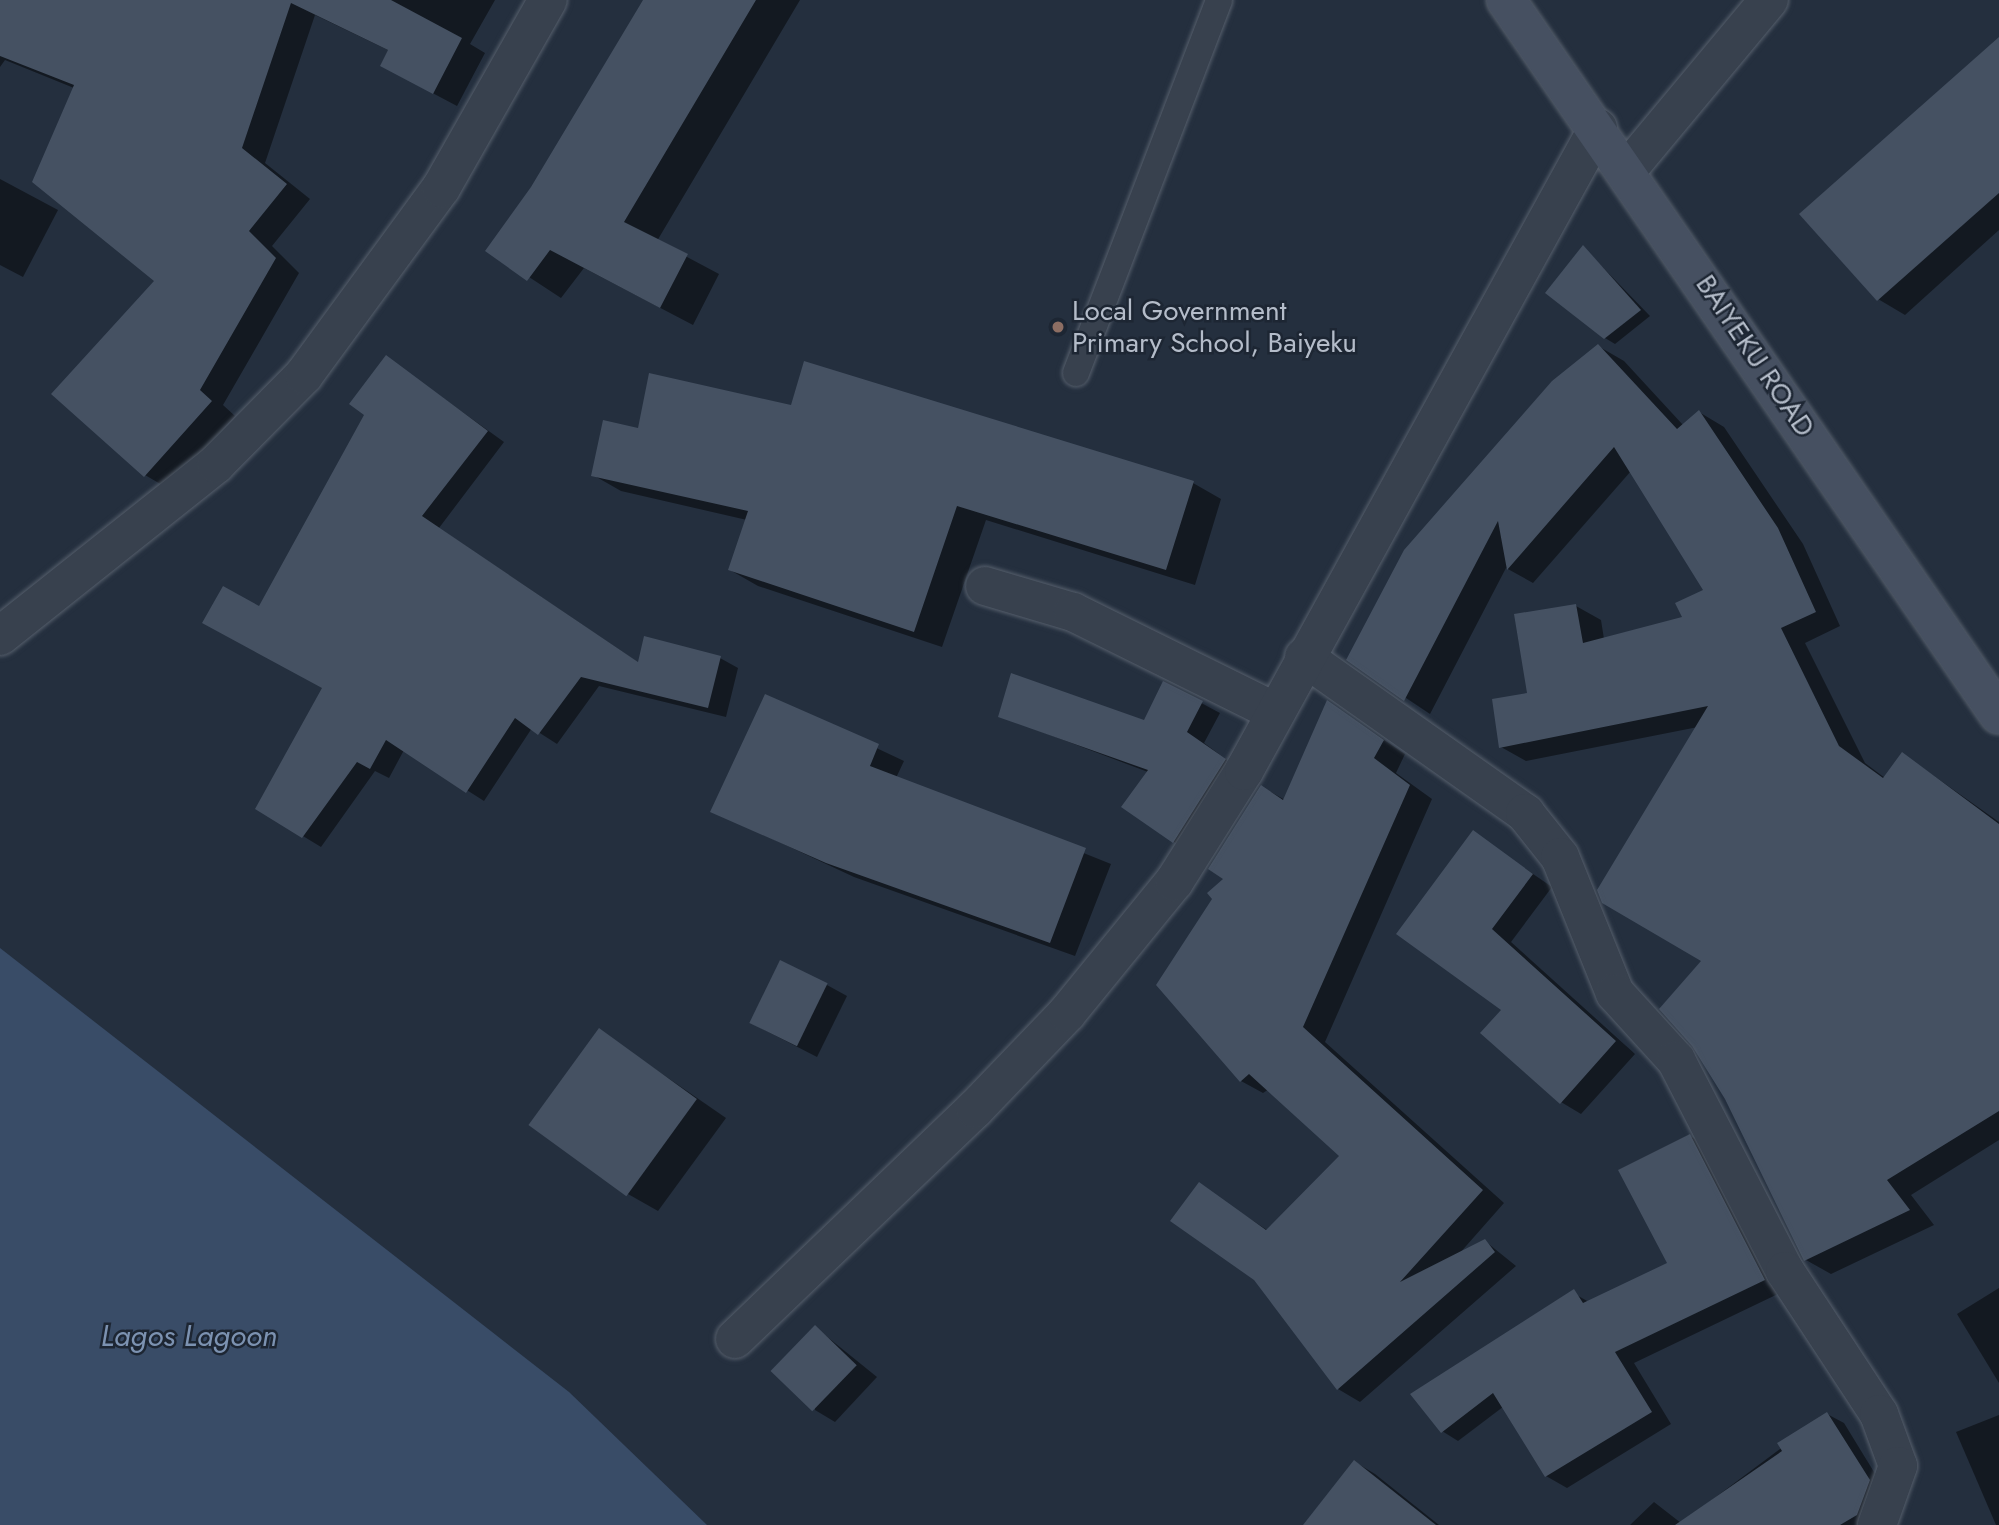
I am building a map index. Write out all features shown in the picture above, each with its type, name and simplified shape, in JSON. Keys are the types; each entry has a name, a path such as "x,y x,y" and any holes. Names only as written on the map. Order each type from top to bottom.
{"main road":[{"name":"BAIYEKU ROAD","path":"1506,0 1628,169 1999,715"}],"street":[{"path":"0,636 216,464 304,376 441,188 548,0"},
{"path":"1628,169 1769,0"},
{"path":"735,1339 1067,1013 1174,882 1275,712 1598,128"},
{"path":"985,586 1073,612 1275,712"},
{"path":"1304,657 1525,813 1560,857 1615,993 1676,1060 1785,1271 1879,1414 1898,1466 1877,1525"}],"lane":[{"path":"1076,373 1219,0"}],"water":[{"name":"Lagos Lagoon","path":"0,948 569,1392 707,1525 0,1525"}],"building":[{"path":"0,0 391,0 462,38 433,94 380,66 388,50 291,3 242,148 287,184 249,231 276,258 200,390 212,401 144,477 51,394 154,281 32,182 74,85 0,56"},
{"path":"643,0 756,0 624,222 688,254 660,308 550,250 527,281 485,251 531,187"},
{"path":"1999,37 1999,193 1877,301 1799,214"},
{"path":"1583,245 1641,310 1604,339 1545,293"},
{"path":"1598,344 1677,429 1699,410 1778,528 1816,612 1781,628 1839,746 1883,778 1902,752 1999,824 1999,1111 1887,1180 1910,1210 1804,1261 1725,1099 1692,1046 1659,1009 1701,961 1602,903 1597,890 1708,706 1499,748 1492,699 1527,693 1514,614 1576,604 1583,643 1682,617 1675,603 1703,590 1614,447 1507,570 1498,521 1404,701 1346,660 1404,550 1552,381"},
{"path":"386,355 488,431 422,516 638,662 644,636 721,656 708,708 581,677 538,735 515,718 466,793 386,740 370,769 357,762 302,838 255,809 322,688 202,623 223,586 259,606 364,415 349,404"},
{"path":"804,361 1194,481 1166,570 957,506 914,632 728,570 748,511 591,476 603,420 638,428 649,373 791,405"},
{"path":"1011,673 1144,720 1163,681 1203,701 1187,732 1226,759 1173,843 1121,807 1148,770 998,717"},
{"path":"765,694 879,744 870,766 1086,848 1050,943 826,863 710,812"},
{"path":"1327,700 1384,740 1374,758 1410,785 1303,1027 1483,1190 1400,1282 1485,1239 1495,1252 1337,1390 1254,1280 1170,1221 1199,1182 1266,1230 1339,1156 1249,1074 1240,1082 1156,985 1212,899 1207,893 1223,879 1208,869 1261,785 1283,800"},
{"path":"1473,830 1533,874 1492,929 1616,1041 1560,1104 1480,1033 1501,1010 1396,934"},
{"path":"780,960 828,983 797,1046 749,1023"},
{"path":"599,1028 697,1099 626,1196 528,1125"},
{"path":"1690,1134 1765,1280 1615,1352 1652,1412 1545,1477 1493,1393 1441,1433 1410,1394 1574,1289 1583,1303 1667,1263 1618,1170"},
{"path":"815,1325 857,1365 812,1411 771,1371"},
{"path":"1827,1412 1870,1480 1857,1515 1840,1525 1675,1525 1782,1451 1777,1443"},
{"path":"1354,1460 1436,1525 1303,1525"}],"place":[{"name":"Local Government Primary School, Baiyeku","path":"1058,327"}]}
